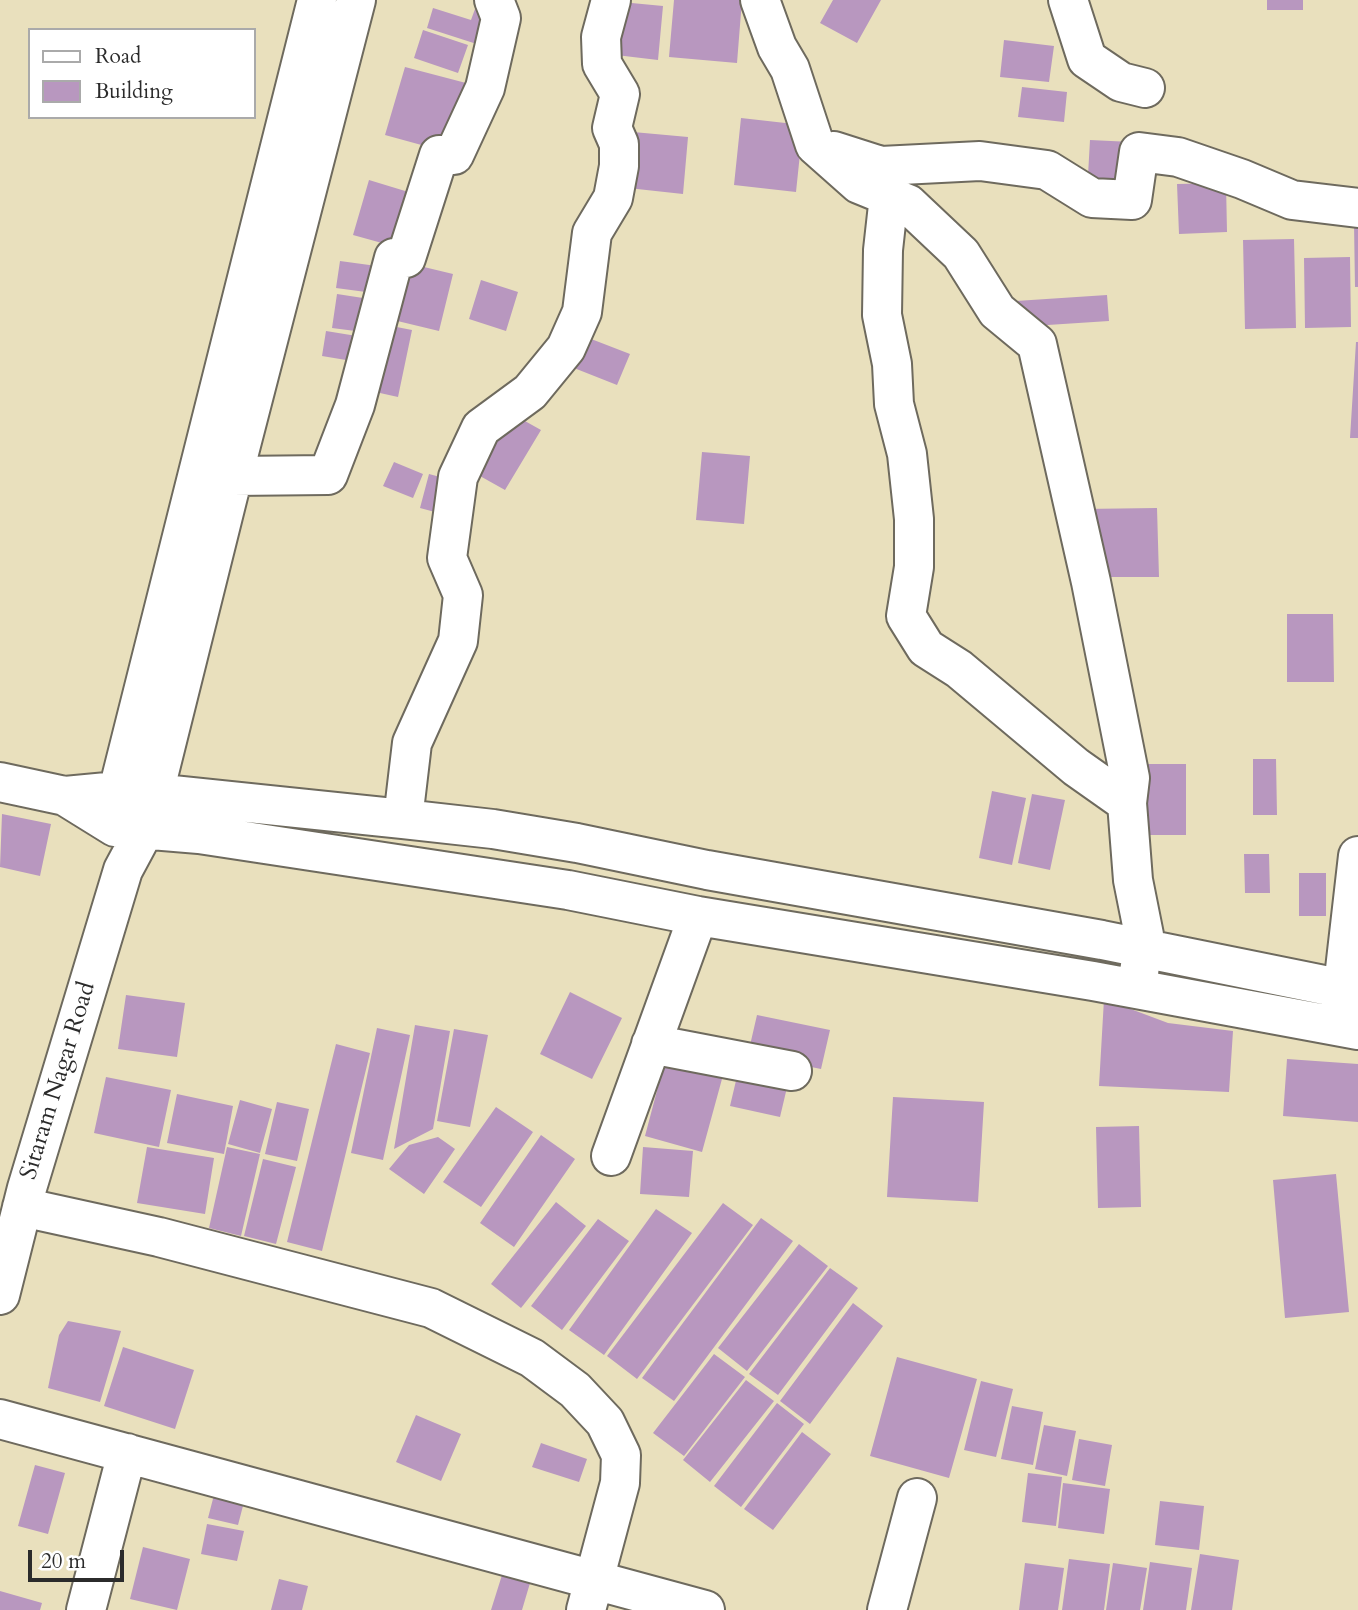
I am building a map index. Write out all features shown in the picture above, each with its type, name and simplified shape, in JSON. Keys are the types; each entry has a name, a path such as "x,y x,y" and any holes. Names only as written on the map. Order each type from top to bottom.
{"street":[{"path":"133,810 317,0"},
{"path":"133,810 233,477 356,0"},
{"path":"233,477 328,475 355,405 394,258 406,258 439,155 454,155 485,88 501,18 494,0"},
{"path":"403,819 412,743 458,641 463,595 447,558 458,477 481,428 530,392 566,348 582,312 592,233 612,198 619,166 619,144 611,128 620,93 602,64 601,37 611,0"},
{"path":"760,0 777,47 790,69 816,145 859,184 908,204 961,254 997,311 1037,344 1091,582 1130,778 1126,803 1133,880 1144,935 1137,989"},
{"path":"1068,0 1087,59 1121,82 1145,88"},
{"path":"816,145 881,166 979,161 1047,170 1092,198 1132,200 1139,152 1178,157 1292,200 1358,208"},
{"path":"889,196 883,250 882,316 892,364 894,404 907,454 914,519 914,567 906,616 926,648 959,669 1076,767 1126,803"},
{"path":"0,782 133,810 199,834 568,890 698,916 1137,989 1348,1028 1358,856"},
{"path":"133,810 403,819 493,829 1144,948 1350,990"},
{"name":"Sitaram Nagar Road","path":"0,1295 16,1192 123,870 133,810"},
{"path":"634,903 643,856"},
{"path":"611,1156 698,916"},
{"path":"651,1044 792,1071"},
{"path":"16,1192 159,1237 431,1308 533,1358 583,1398 605,1423 621,1455 620,1483 590,1595"},
{"path":"0,1419 127,1453 590,1595 705,1610"},
{"path":"88,1609 127,1453"},
{"path":"887,1610 917,1498"}],"building":[{"path":"674,0 742,0 737,63 669,57"},
{"path":"833,0 881,0 857,43 820,23"},
{"path":"1267,0 1303,0 1303,10 1267,10"},
{"path":"621,2 663,6 658,60 616,55"},
{"path":"433,8 471,20 475,9 496,16 486,47 427,28"},
{"path":"423,30 468,45 458,73 414,58"},
{"path":"1004,40 1054,46 1049,82 1000,77"},
{"path":"405,67 466,83 447,152 385,135"},
{"path":"1022,87 1067,92 1064,122 1018,117"},
{"path":"741,118 803,125 796,192 734,185"},
{"path":"633,132 688,137 683,194 628,188"},
{"path":"1090,140 1132,142 1129,194 1087,193"},
{"path":"369,180 415,194 400,248 353,235"},
{"path":"1226,183 1227,232 1179,234 1177,184"},
{"path":"1354,223 1358,223 1358,287 1355,287"},
{"path":"1294,239 1296,328 1245,329 1243,240"},
{"path":"1350,257 1351,327 1305,328 1304,258"},
{"path":"340,261 384,267 381,294 336,288"},
{"path":"399,261 453,274 439,331 385,318"},
{"path":"481,280 518,292 506,331 469,319"},
{"path":"337,294 376,300 371,333 332,328"},
{"path":"1107,295 1109,321 1017,327 1016,301"},
{"path":"376,323 412,330 398,397 362,389"},
{"path":"326,331 369,338 364,363 322,356"},
{"path":"586,337 630,354 617,385 574,368"},
{"path":"1356,342 1358,438 1350,438"},
{"path":"507,411 541,430 505,490 471,471"},
{"path":"702,452 750,456 744,524 696,520"},
{"path":"394,462 423,474 413,498 383,486"},
{"path":"429,474 455,481 446,515 420,508"},
{"path":"1157,508 1159,577 1091,577 1083,509"},
{"path":"1287,614 1333,614 1334,682 1287,682"},
{"path":"1253,759 1276,759 1277,815 1253,815"},
{"path":"1141,764 1186,764 1186,835 1141,835"},
{"path":"992,791 1026,798 1012,865 979,858"},
{"path":"1032,794 1065,800 1050,870 1018,863"},
{"path":"2,814 51,824 40,876 0,867"},
{"path":"1244,854 1269,854 1270,893 1245,893"},
{"path":"1299,873 1326,873 1326,916 1299,916"},
{"path":"570,992 622,1018 592,1079 540,1054"},
{"path":"126,995 185,1003 177,1057 118,1049"},
{"path":"1104,999 1168,1023 1233,1031 1229,1092 1099,1086"},
{"path":"757,1015 830,1030 821,1069 748,1054"},
{"path":"415,1025 450,1031 433,1129 394,1149"},
{"path":"377,1028 410,1035 383,1160 351,1153"},
{"path":"454,1029 488,1035 470,1127 437,1121"},
{"path":"336,1044 370,1053 322,1251 287,1242"},
{"path":"667,1053 725,1068 702,1152 645,1136"},
{"path":"1287,1059 1358,1064 1358,1122 1283,1116"},
{"path":"739,1068 789,1079 780,1117 730,1106"},
{"path":"106,1077 171,1090 159,1147 94,1133"},
{"path":"177,1094 233,1106 224,1154 167,1143"},
{"path":"893,1097 984,1102 978,1202 887,1197"},
{"path":"240,1100 272,1109 260,1153 228,1144"},
{"path":"277,1102 309,1109 297,1161 265,1154"},
{"path":"496,1107 533,1132 481,1207 443,1182"},
{"path":"1139,1126 1141,1207 1098,1208 1096,1127"},
{"path":"541,1135 575,1159 514,1247 480,1223"},
{"path":"438,1137 455,1149 424,1194 389,1169 409,1145"},
{"path":"147,1147 214,1158 205,1214 137,1203"},
{"path":"227,1147 260,1154 241,1236 209,1228"},
{"path":"643,1147 693,1151 689,1197 640,1194"},
{"path":"263,1159 296,1167 276,1244 244,1236"},
{"path":"1336,1174 1349,1312 1285,1318 1273,1180"},
{"path":"556,1202 586,1226 521,1308 491,1284"},
{"path":"723,1203 753,1225 637,1379 607,1356"},
{"path":"656,1209 692,1233 604,1355 569,1330"},
{"path":"761,1218 793,1241 674,1401 642,1378"},
{"path":"598,1219 629,1241 562,1330 531,1306"},
{"path":"799,1244 828,1266 747,1371 718,1348"},
{"path":"830,1268 858,1288 778,1395 749,1374"},
{"path":"853,1303 883,1326 810,1424 780,1401"},
{"path":"68,1321 121,1331 100,1402 48,1388 59,1335"},
{"path":"123,1347 194,1370 175,1429 104,1406"},
{"path":"714,1354 745,1377 684,1456 653,1433"},
{"path":"897,1357 977,1379 949,1478 870,1456"},
{"path":"746,1380 774,1401 710,1482 683,1460"},
{"path":"981,1381 1013,1389 996,1457 964,1450"},
{"path":"777,1403 804,1424 741,1507 714,1486"},
{"path":"1012,1406 1043,1412 1033,1465 1001,1459"},
{"path":"416,1415 461,1434 441,1481 396,1462"},
{"path":"1044,1425 1076,1431 1067,1476 1035,1469"},
{"path":"802,1432 831,1454 773,1530 744,1509"},
{"path":"1079,1439 1112,1445 1105,1486 1072,1480"},
{"path":"541,1443 587,1459 579,1482 532,1467"},
{"path":"35,1465 65,1473 48,1534 18,1526"},
{"path":"1028,1473 1062,1477 1056,1526 1022,1522"},
{"path":"1063,1483 1110,1489 1104,1534 1058,1528"},
{"path":"214,1495 244,1502 238,1525 208,1518"},
{"path":"1160,1501 1204,1506 1199,1550 1155,1545"},
{"path":"207,1524 244,1531 237,1561 201,1554"},
{"path":"143,1547 190,1559 177,1610 130,1599"},
{"path":"1200,1554 1239,1560 1232,1610 1191,1610"},
{"path":"1069,1559 1110,1564 1104,1610 1062,1610"},
{"path":"1150,1562 1192,1568 1186,1610 1143,1610"},
{"path":"1025,1563 1064,1568 1058,1610 1019,1610"},
{"path":"1113,1563 1147,1568 1140,1610 1106,1610"},
{"path":"502,1575 530,1583 522,1610 491,1610"},
{"path":"279,1579 308,1586 302,1610 271,1610"},
{"path":"0,1591 42,1603 40,1610 0,1610"}]}
